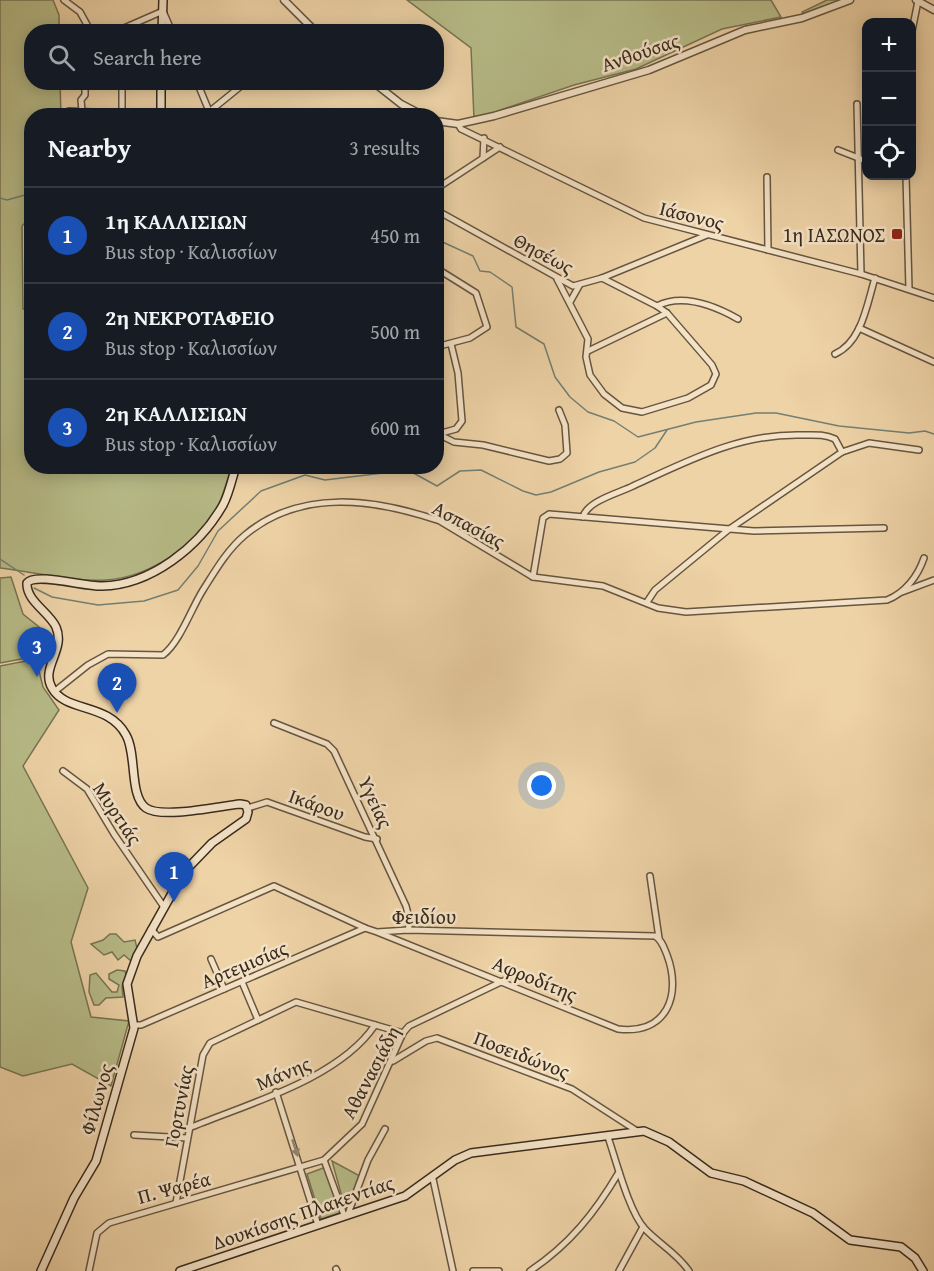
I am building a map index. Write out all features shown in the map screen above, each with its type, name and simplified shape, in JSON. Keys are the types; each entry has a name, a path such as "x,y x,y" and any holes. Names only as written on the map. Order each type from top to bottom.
{"main road":[{"path":"162,24 163,0"},
{"path":"161,90 161,108"},
{"path":"233,474 224,503 207,527 188,546 151,574 105,586 38,577 29,580 28,592 53,621 58,633 58,650 48,674 54,692 64,699 107,714 120,725 132,750 138,797 146,808 160,812 240,804 248,808"},
{"name":"Φίλωνος","path":"41,1271 74,1198 94,1167 134,1025 128,979 151,929 192,862 212,843 246,819 248,808"},
{"path":"637,1131 661,1138 716,1175 744,1181 805,1209 850,1240 901,1247 915,1258 923,1271"},
{"name":"Δουκίσσης Πλακεντίας","path":"180,1271 405,1196 433,1179 455,1160 471,1153 608,1137 637,1131"}],"street":[{"path":"64,0 83,15 87,24"},
{"path":"284,0 308,24"},
{"name":"Ανθούσας","path":"444,122 458,124 649,70 745,30 802,18 850,0"},
{"path":"914,18 917,1 934,10"},
{"path":"134,24 163,12 168,24"},
{"path":"82,108 81,100 85,95 85,90"},
{"path":"122,90 122,108"},
{"path":"199,90 205,108"},
{"path":"212,108 236,90"},
{"path":"383,90 409,108"},
{"path":"857,105 861,274"},
{"name":"Ιάσονος","path":"458,124 461,129 484,138 644,218 861,274 934,298"},
{"path":"483,158 484,138"},
{"path":"444,184 500,147"},
{"path":"838,150 862,160"},
{"path":"767,177 768,250"},
{"path":"906,180 909,289"},
{"name":"Θησέως","path":"444,215 557,279 579,286 603,279 708,234"},
{"path":"444,273 476,292 487,327 480,333 444,345"},
{"path":"835,354 844,350 859,328 875,278"},
{"path":"557,279 588,339 590,375 604,394 621,408 642,412 688,398 711,385 715,378 715,370 667,313 603,279"},
{"path":"570,302 579,286"},
{"path":"657,306 674,302 700,303 720,309 738,319"},
{"path":"588,351 667,313"},
{"path":"859,328 934,362"},
{"path":"444,432 456,429 462,422 458,374 451,344"},
{"path":"444,437 454,442 483,445 549,461 560,459 567,453 568,440 559,410"},
{"path":"583,517 588,509 607,498 712,449 738,442 776,435 822,435 835,439 842,452"},
{"path":"647,602 655,590 728,530 842,452 869,443 918,450"},
{"name":"Ασπασίας","path":"54,692 88,665 108,654 163,655 174,644 191,608 220,564 243,536 272,517 302,506 356,502 423,516 440,521 533,577 603,586 658,608 686,612 887,600 934,580"},
{"path":"533,577 546,516 583,517 728,530 884,528"},
{"path":"900,593 916,576 924,558"},
{"name":"Υγείας","path":"274,723 327,744 334,751 406,906 410,922 408,930"},
{"name":"Μυρτιάς","path":"63,771 87,789 114,834 164,907"},
{"name":"Ικάρου","path":"248,808 267,802 376,839"},
{"path":"650,876 659,938"},
{"name":"Φειδίου","path":"151,929 158,937 274,886 377,932 408,930 659,938"},
{"name":"Αρτεμισίας","path":"134,1025 141,1025 364,928"},
{"name":"Αφροδίτης","path":"377,932 626,1030 639,1029 654,1022 661,1016 672,999 674,981 672,968 659,938"},
{"path":"211,959 224,989"},
{"name":"Αθανασιάδη","path":"301,1168 324,1160 362,1124 392,1062 403,1033 417,1022 503,981"},
{"path":"242,982 258,1020"},
{"name":"Γορτυνίας","path":"176,1203 206,1048 210,1043 302,1002 403,1033"},
{"name":"Μάνης","path":"189,1128 324,1071 360,1044 375,1025"},
{"name":"Ποσειδώνος","path":"392,1062 426,1041 437,1038 572,1089 637,1131"},
{"path":"276,1092 318,1225"},
{"path":"346,1214 368,1160 385,1129"},
{"path":"134,1135 187,1138"},
{"path":"608,1137 619,1172 643,1227 676,1255 689,1271"},
{"path":"324,1160 346,1214"},
{"name":"Π. Ψαρέα","path":"89,1271 100,1228 120,1218 301,1168"},
{"path":"530,1271 571,1239 590,1219 619,1172"},
{"path":"433,1179 453,1271"},
{"path":"620,1271 643,1227"},
{"path":"473,1271 499,1271"}],"green space":[{"path":"0,0 53,0 59,15 59,24 24,24 24,90 60,90 61,108 24,108 24,224 22,226 24,474 230,474 218,506 198,534 171,556 139,573 123,578 80,580 0,568"},
{"path":"407,0 771,0 781,17 722,29 636,69 574,85 474,119 471,48 444,28 444,24 439,24"},
{"path":"827,0 844,0 803,14 802,12"},
{"path":"11,577 23,614 39,627 49,654 0,663 0,578"},
{"path":"36,659 43,687 59,710 23,766 88,888 71,942 91,1017 129,1021 111,1086 72,1064 23,1076 0,1067 0,666"},
{"path":"110,934 116,934 124,942 135,940 137,948 131,961 124,955 118,960 112,952 104,955 91,944 103,940"},
{"path":"117,970 125,971 126,975 122,986 123,997 106,998 99,1005 94,1005 89,992 90,975 96,973 112,992 117,992 119,985 109,979 109,974"},
{"path":"332,1161 360,1176 347,1206 344,1204"},
{"path":"326,1167 340,1213 321,1219 307,1174"}],"waterway":[{"path":"0,198 7,200 24,195"},
{"path":"444,243 473,256 480,271 490,272 512,287 516,327 544,344 555,377 570,397 588,412 614,421 638,437 696,422 756,413 776,413 839,426 909,433 925,431 934,434"},
{"path":"415,474 437,486 460,471 481,470 536,495 551,492 599,472 635,462 655,448 667,430"},
{"path":"34,588 52,597 98,605 144,601 178,590 198,566 218,531 261,491 305,475 325,480 375,474"},
{"path":"0,559 24,575"}],"place":[{"name":"1η ΙΑΣΩΝΟΣ","path":"897,234"},
{"name":"2η ΚΑΛΛΙΣΙΩΝ","path":"37,677"},
{"name":"2η ΝΕΚΡΟΤΑΦΕΙΟ","path":"117,713"},
{"name":"1η ΚΑΛΛΙΣΙΩΝ","path":"174,902"}]}
